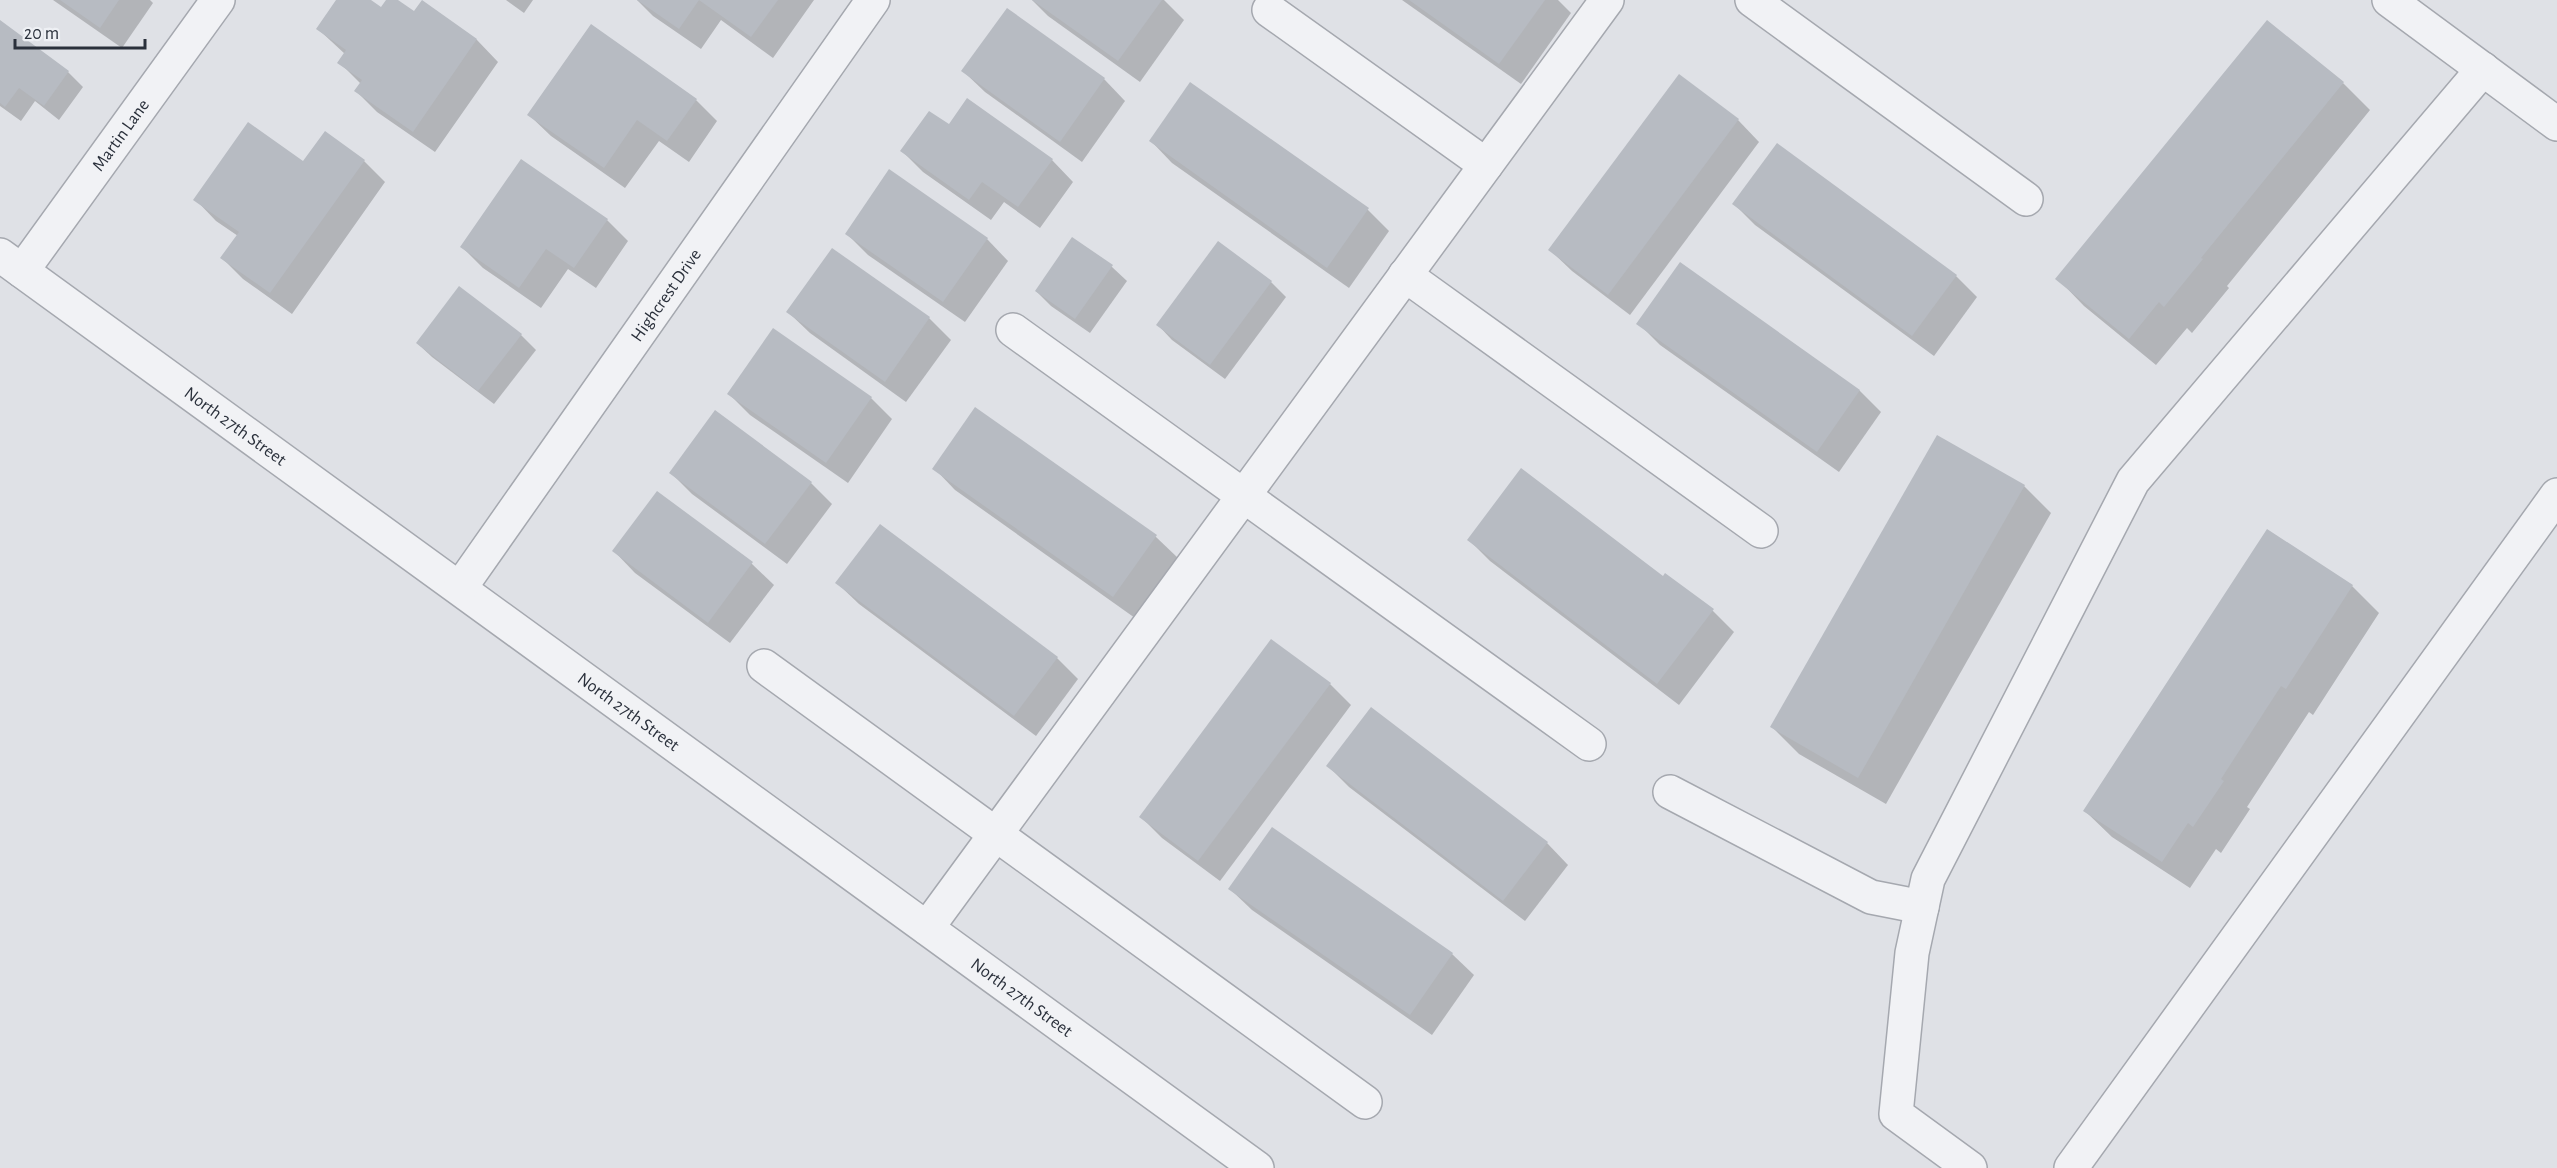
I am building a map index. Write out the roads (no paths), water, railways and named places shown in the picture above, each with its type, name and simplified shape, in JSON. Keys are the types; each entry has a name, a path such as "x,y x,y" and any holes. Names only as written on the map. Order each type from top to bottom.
{"street":[{"name":"Martin Lane","path":"11,263 218,0"},
{"name":"Highcrest Drive","path":"460,588 873,0"},
{"path":"927,928 1607,0"},
{"path":"1752,0 2026,199"},
{"path":"2389,0 2557,124"},
{"path":"1269,10 1485,165"},
{"path":"1970,1168 1896,1114 1912,953 1928,879 2133,481 2482,69"},
{"name":"North 27th Street","path":"11,263 1257,1168"},
{"path":"1406,275 1761,531"},
{"path":"1012,330 1589,744"},
{"path":"2071,1168 2557,495"},
{"path":"764,666 1365,1102"},
{"path":"1670,792 1871,897 1922,907"}]}
